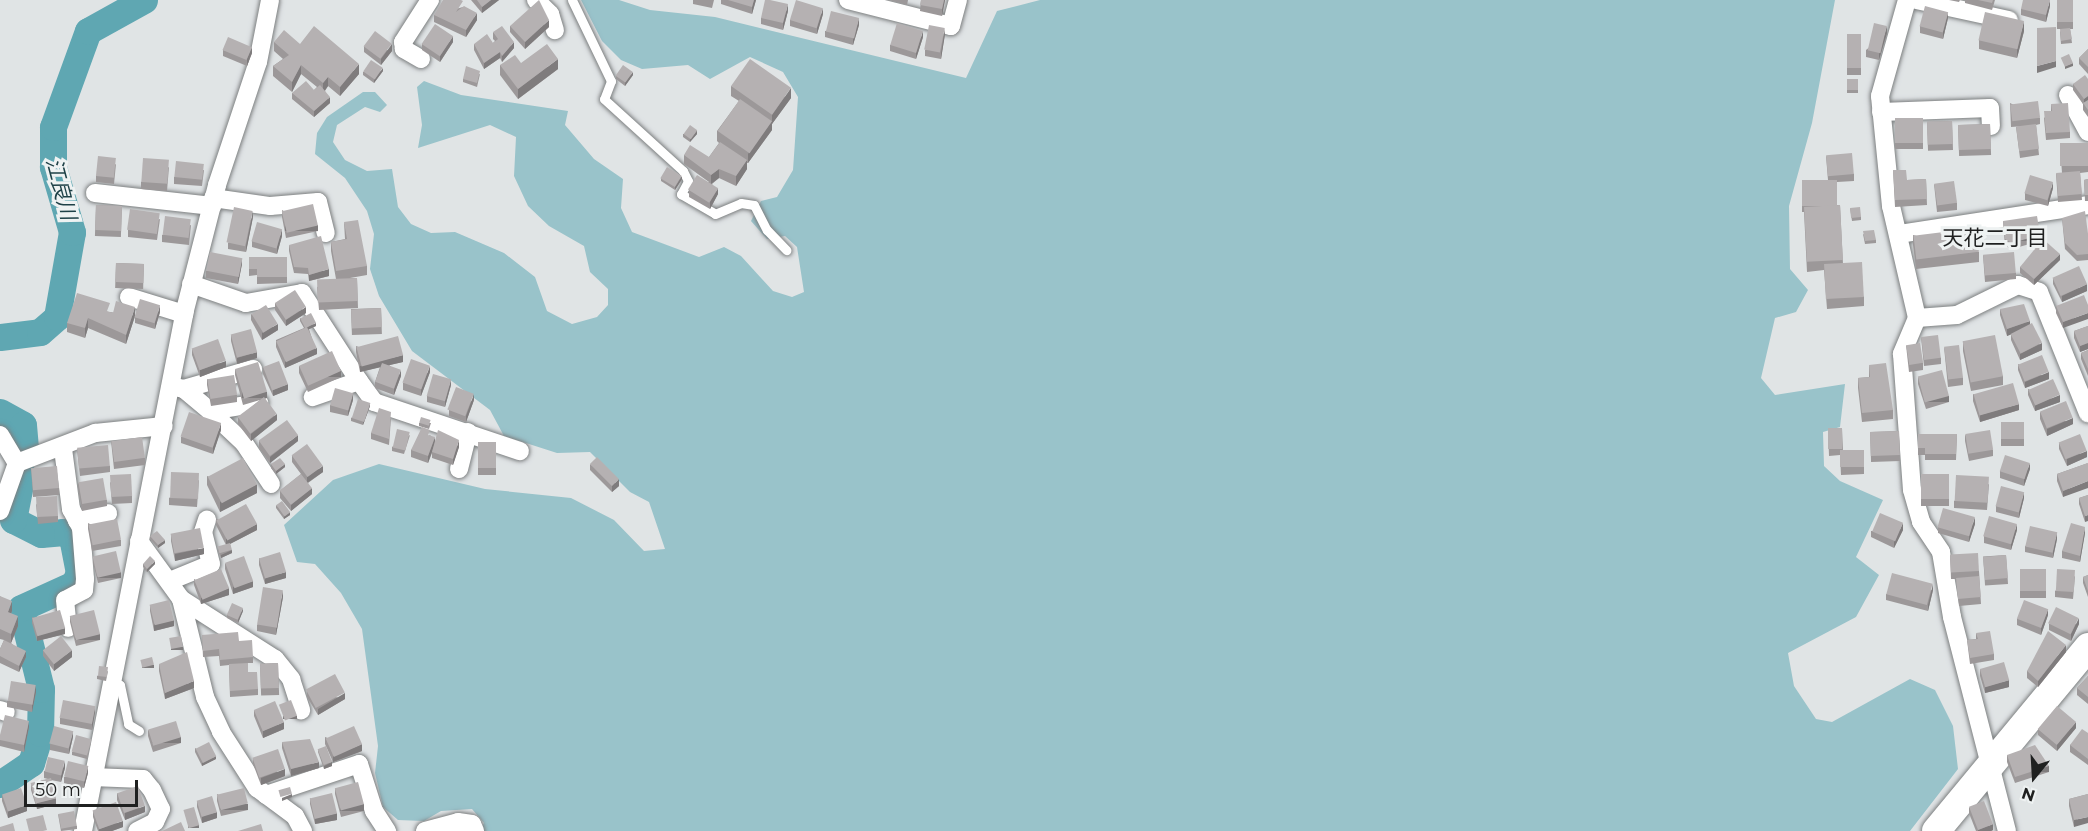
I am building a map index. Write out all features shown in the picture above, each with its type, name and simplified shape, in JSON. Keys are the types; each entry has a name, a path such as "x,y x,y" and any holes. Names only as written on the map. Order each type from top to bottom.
{"main road":[{"path":"1936,831 2088,647"}],"street":[{"path":"83,831 139,542 164,426 178,387 184,314 212,202 258,62 270,0"},
{"path":"421,59 404,49 403,42 430,0"},
{"path":"536,0 550,14 555,30"},
{"path":"848,0 868,3 951,26 958,0"},
{"path":"1907,0 1882,77 1881,112 1891,206 1917,318 1902,354 1912,490 1921,522 1941,552 1952,617 1985,736 1988,769 2007,831"},
{"path":"1917,0 2024,23"},
{"path":"2068,95 2088,132"},
{"path":"1881,112 1990,108 1991,126"},
{"path":"94,193 270,206 318,202 326,233"},
{"path":"1899,234 2088,205"},
{"path":"191,284 246,303 302,293 374,402 520,451"},
{"path":"1917,318 1957,315 2018,285 2039,292 2088,413"},
{"path":"129,297 184,314"},
{"path":"178,387 253,369"},
{"path":"314,398 359,381"},
{"path":"178,387 210,411 244,443 271,484"},
{"path":"210,411 259,403"},
{"path":"17,463 63,449 95,433 164,426"},
{"path":"459,469 468,432"},
{"path":"0,435 11,445 17,463 0,511"},
{"path":"63,449 92,591 65,600 68,628"},
{"path":"77,521 108,513"},
{"path":"172,580 211,564 203,532 207,520"},
{"path":"139,542 172,580 181,600 205,697 221,732 266,795 295,816 303,831"},
{"path":"181,600 275,659 291,679 301,710"},
{"path":"266,795 359,764 374,810 387,831"},
{"path":"93,777 143,779 161,809 155,822 137,831"},
{"path":"425,831 458,822 472,824 475,831"}],"lane":[{"path":"572,0 611,81 603,99 683,171 688,181 681,194 715,214 741,203 754,205 767,230 786,250"},
{"path":"111,680 120,686 128,724 139,731"}],"shaded area":[{"path":"581,0 619,0 650,10 715,17 966,78 997,11 1040,0 1835,0 1812,123 1789,206 1790,269 1808,290 1796,312 1775,318 1761,378 1775,395 1845,384 1840,427 1823,432 1824,466 1840,481 1883,500 1856,557 1879,575 1856,617 1788,653 1794,686 1816,719 1832,722 1910,679 1935,690 1953,726 1958,769 1910,831 480,831 484,823 472,809 441,811 424,821 398,820 383,807 375,773 378,746 362,629 341,593 315,564 297,562 284,525 333,480 379,464 485,489 571,498 614,520 644,551 665,549 649,502 630,492 590,452 557,453 504,436 490,410 412,351 379,296 370,269 374,234 367,211 345,178 315,154 317,133 327,117 363,92 375,92 387,105 380,112 365,107 337,125 333,142 345,160 367,171 392,169 398,207 411,224 431,233 455,232 504,253 535,277 547,311 572,324 597,317 608,305 608,289 590,272 584,246 549,226 528,206 514,176 516,137 490,125 418,148 422,125 417,87 424,81 461,95 568,111 565,125 594,159 623,179 621,208 632,232 699,257 724,247 741,256 773,291 792,297 804,292 797,247 785,236 767,239 751,221 761,201 777,197 793,170 798,97 783,72 750,57 710,79 688,65 642,69 621,60 602,41"}],"building":[{"path":"443,0 463,1 456,12 464,6 477,13 466,30 434,15"},
{"path":"477,0 491,0 482,7"},
{"path":"539,0 549,20 525,42 510,26"},
{"path":"728,0 754,0 752,7"},
{"path":"765,0 788,4 783,23 761,18"},
{"path":"796,0 823,8 817,28 790,20"},
{"path":"921,0 944,0 942,9 920,5"},
{"path":"2023,0 2050,0 2046,15 2021,9"},
{"path":"2057,0 2073,0 2073,22 2057,22"},
{"path":"1925,6 1948,12 1943,32 1920,26"},
{"path":"831,11 859,18 854,38 826,31"},
{"path":"1985,12 2024,21 2017,49 1978,40"},
{"path":"897,23 923,31 916,53 890,45"},
{"path":"1874,23 1887,26 1880,53 1868,50"},
{"path":"435,24 453,36 440,56 422,44"},
{"path":"929,25 945,28 940,53 924,50"},
{"path":"314,26 359,64 340,87 328,77 323,83 301,65 292,82 273,66 289,55 274,42 284,30 300,44"},
{"path":"502,26 514,42 502,56 500,52 484,63 474,44 487,34 493,43 498,39 493,32"},
{"path":"2056,27 2056,61 2037,66 2037,28"},
{"path":"2070,28 2072,39 2061,41 2060,29"},
{"path":"375,31 392,44 380,59 364,46"},
{"path":"1847,34 1861,34 1861,68 1847,68"},
{"path":"228,37 252,47 246,60 223,50"},
{"path":"547,44 558,59 518,89 500,65 515,55 521,63"},
{"path":"2088,49 2088,67 2079,58"},
{"path":"2069,54 2073,63 2065,67 2061,58"},
{"path":"750,59 791,88 772,115 731,86"},
{"path":"371,60 383,68 375,79 363,72"},
{"path":"623,65 633,72 625,83 616,76"},
{"path":"466,66 480,71 477,83 463,79"},
{"path":"2085,75 2088,79 2088,96 2084,99 2073,84"},
{"path":"1847,79 1858,79 1858,90 1847,90"},
{"path":"306,81 314,90 320,85 330,97 314,111 292,93"},
{"path":"740,99 772,121 750,153 718,131"},
{"path":"2088,100 2088,110 2083,103"},
{"path":"2038,101 2040,118 2012,121 2010,104"},
{"path":"2068,103 2070,132 2046,133 2044,111 2052,111 2051,104"},
{"path":"1895,118 1923,118 1923,143 1895,143"},
{"path":"1952,121 1953,144 1928,145 1927,122"},
{"path":"1990,124 1991,149 1959,150 1958,125"},
{"path":"2036,124 2039,149 2019,151 2016,126"},
{"path":"690,125 697,130 691,139 684,134"},
{"path":"720,142 747,160 736,176 719,169 711,175 684,155 690,145 709,157"},
{"path":"2060,143 2088,143 2088,166 2060,166"},
{"path":"1852,153 1854,174 1828,176 1826,155"},
{"path":"98,156 116,158 114,178 96,176"},
{"path":"143,158 169,160 167,184 141,182"},
{"path":"176,161 204,164 202,180 174,177"},
{"path":"667,167 682,176 675,187 660,178"},
{"path":"1893,170 1906,170 1907,180 1926,179 1927,199 1895,200"},
{"path":"2080,171 2082,194 2058,196 2056,173"},
{"path":"697,175 718,188 709,203 688,189"},
{"path":"2030,175 2053,182 2047,200 2024,193"},
{"path":"2088,179 2088,195 2085,195 2084,180"},
{"path":"1802,180 1837,180 1837,206 1802,206"},
{"path":"1954,181 1957,203 1937,206 1934,184"},
{"path":"313,204 318,225 287,233 282,211"},
{"path":"96,205 122,206 121,231 95,230"},
{"path":"1840,205 1843,260 1807,262 1804,207"},
{"path":"234,207 253,211 245,246 227,242"},
{"path":"1860,207 1861,217 1851,218 1850,208"},
{"path":"130,209 160,213 157,234 127,230"},
{"path":"2085,211 2088,254 2077,255 2065,243 2062,218"},
{"path":"165,216 191,219 188,238 163,235"},
{"path":"2037,216 2040,235 2012,243 2005,239 2003,221"},
{"path":"358,220 367,266 336,271 331,242 347,239 344,222"},
{"path":"257,222 282,229 276,248 251,241"},
{"path":"1976,228 1979,252 1916,259 1913,236"},
{"path":"1874,230 1876,240 1865,241 1863,231"},
{"path":"321,236 329,269 309,275 308,268 294,267 289,245"},
{"path":"2043,239 2060,254 2034,279 2020,267"},
{"path":"210,252 242,258 239,277 206,271"},
{"path":"2014,252 2016,273 1985,276 1983,255"},
{"path":"249,257 287,257 287,277 257,277 257,269 249,269"},
{"path":"1862,262 1864,297 1826,299 1824,264"},
{"path":"116,263 144,264 143,283 115,282"},
{"path":"2079,266 2087,284 2061,296 2053,278"},
{"path":"357,278 358,301 318,302 317,279"},
{"path":"295,290 306,307 286,320 275,303"},
{"path":"77,293 110,303 107,311 113,313 116,301 135,307 126,335 88,318 85,328 67,323"},
{"path":"2084,295 2088,313 2063,322 2056,306"},
{"path":"140,299 160,305 155,323 134,317"},
{"path":"2024,304 2030,321 2007,329 2000,309"},
{"path":"266,305 278,324 263,333 252,314"},
{"path":"381,308 382,327 352,329 351,310"},
{"path":"311,313 316,323 305,328 300,318"},
{"path":"2032,323 2042,343 2021,353 2011,334"},
{"path":"2088,326 2088,343 2080,346 2074,331"},
{"path":"307,327 317,348 286,362 276,341"},
{"path":"251,329 257,352 237,358 231,334"},
{"path":"1938,335 1941,358 1924,360 1921,337"},
{"path":"1995,335 2003,376 1971,383 1963,341"},
{"path":"398,336 403,355 362,366 356,347"},
{"path":"218,339 226,361 200,370 192,349"},
{"path":"1920,343 1923,363 1909,365 1906,345"},
{"path":"1959,345 1963,378 1948,380 1944,347"},
{"path":"2088,350 2088,369 2081,353"},
{"path":"332,351 341,371 308,386 299,366"},
{"path":"2042,355 2049,372 2025,381 2018,365"},
{"path":"411,359 430,366 421,389 402,382"},
{"path":"279,361 288,384 272,390 263,367"},
{"path":"258,362 267,392 244,399 235,369"},
{"path":"382,363 401,370 394,389 375,382"},
{"path":"1886,363 1893,410 1862,413 1858,378 1870,377 1869,365"},
{"path":"1942,370 1949,396 1925,403 1918,376"},
{"path":"433,374 451,379 445,401 427,396"},
{"path":"234,375 237,395 210,399 207,379"},
{"path":"2053,379 2060,395 2035,406 2028,390"},
{"path":"2013,383 2019,404 1980,415 1974,394"},
{"path":"456,387 474,394 465,416 447,409"},
{"path":"335,388 353,393 348,411 330,405"},
{"path":"264,397 277,414 250,434 238,417"},
{"path":"358,399 370,403 364,422 352,418"},
{"path":"2066,401 2073,418 2047,428 2040,411"},
{"path":"379,408 391,412 389,439 371,433"},
{"path":"189,412 221,423 213,448 181,437"},
{"path":"421,417 431,420 429,426 419,423"},
{"path":"287,420 298,435 270,456 259,441"},
{"path":"2001,422 2024,422 2024,439 2001,439"},
{"path":"422,427 430,430 428,435 435,437 428,456 411,450"},
{"path":"1828,428 1842,428 1842,449 1828,449"},
{"path":"397,429 410,432 405,450 393,448"},
{"path":"438,430 459,440 453,459 432,452"},
{"path":"1990,430 1993,450 1968,454 1965,434"},
{"path":"1899,431 1900,455 1871,456 1870,432"},
{"path":"1918,434 1957,434 1956,454 1925,454 1925,448 1918,448"},
{"path":"2080,434 2087,451 2065,459 2059,443"},
{"path":"142,437 145,458 114,462 111,441"},
{"path":"478,442 496,442 496,468 478,468"},
{"path":"307,444 323,466 307,477 292,455"},
{"path":"108,445 110,466 79,469 77,448"},
{"path":"1840,450 1864,450 1864,467 1840,467"},
{"path":"2005,455 2030,463 2024,479 2000,471"},
{"path":"597,457 619,479 612,486 590,464"},
{"path":"243,458 257,484 222,503 208,477"},
{"path":"280,458 285,464 276,471 271,464"},
{"path":"2088,463 2088,481 2063,491 2057,474"},
{"path":"57,466 59,488 33,490 31,468"},
{"path":"171,472 199,473 198,499 170,498"},
{"path":"131,474 132,496 111,497 110,475"},
{"path":"301,474 312,488 291,505 280,491"},
{"path":"1921,474 1949,474 1949,499 1921,499"},
{"path":"1956,475 1989,477 1988,503 1955,501"},
{"path":"103,478 107,500 82,504 78,482"},
{"path":"2001,486 2024,492 2019,512 1996,506"},
{"path":"2088,495 2088,515 2085,516 2079,498"},
{"path":"57,496 58,516 37,517 36,497"},
{"path":"282,501 290,512 285,516 276,505"},
{"path":"246,504 257,524 227,541 216,520"},
{"path":"1943,508 1975,517 1969,536 1937,527"},
{"path":"1880,513 1903,523 1895,541 1872,531"},
{"path":"1989,516 2017,524 2011,544 1983,536"},
{"path":"117,519 121,540 93,545 89,525"},
{"path":"2071,523 2085,527 2080,556 2062,551"},
{"path":"2030,526 2057,532 2053,553 2025,546"},
{"path":"200,528 204,548 174,553 171,534"},
{"path":"157,531 165,540 158,545 150,536"},
{"path":"230,543 232,550 219,553 218,547"},
{"path":"116,551 121,572 98,578 93,556"},
{"path":"280,552 286,572 265,579 259,558"},
{"path":"1978,553 1979,571 1951,572 1950,554"},
{"path":"2006,555 2008,578 1985,580 1983,557"},
{"path":"150,556 155,561 147,569 143,564"},
{"path":"244,556 253,581 234,588 225,563"},
{"path":"221,569 229,588 203,600 194,580"},
{"path":"2020,569 2046,569 2046,591 2020,591"},
{"path":"2057,569 2075,570 2074,592 2056,591"},
{"path":"1892,573 1933,584 1927,605 1886,594"},
{"path":"2088,575 2088,591 2083,577"},
{"path":"1979,576 1981,597 1958,599 1956,578"},
{"path":"263,587 283,590 277,628 257,625"},
{"path":"0,596 12,601 8,612 18,616 11,634 0,629"},
{"path":"169,600 174,620 155,625 150,605"},
{"path":"2024,600 2048,609 2041,628 2017,619"},
{"path":"232,603 243,608 238,620 227,615"},
{"path":"2056,607 2078,618 2071,634 2048,623"},
{"path":"60,610 65,628 37,636 32,618"},
{"path":"94,610 100,634 76,640 70,616"},
{"path":"1990,631 1994,654 1970,658 1967,640 1978,639 1976,633"},
{"path":"2048,631 2066,645 2038,681 2027,671"},
{"path":"238,632 239,641 252,640 253,657 220,660 219,649 203,651 202,635"},
{"path":"61,636 72,650 54,664 43,650"},
{"path":"181,636 183,647 171,649 169,638"},
{"path":"4,640 26,651 19,666 0,656"},
{"path":"187,652 194,681 165,693 159,664"},
{"path":"152,657 154,665 142,668 140,660"},
{"path":"2004,662 2009,680 1985,687 1980,669"},
{"path":"248,663 248,672 257,672 258,689 230,691 229,664"},
{"path":"278,663 279,688 261,689 260,664"},
{"path":"99,666 108,667 107,677 98,676"},
{"path":"335,674 345,693 316,708 306,689"},
{"path":"2088,676 2088,697 2077,688"},
{"path":"11,681 36,685 33,705 8,701"},
{"path":"63,700 95,706 92,724 60,718"},
{"path":"291,700 297,716 285,721 279,705"},
{"path":"275,701 284,722 263,731 254,710"},
{"path":"2057,706 2076,722 2057,745 2038,729"},
{"path":"5,715 29,721 24,745 0,740"},
{"path":"176,721 181,737 153,746 148,729"},
{"path":"54,726 73,731 69,749 49,743"},
{"path":"354,726 362,744 334,757 326,739"},
{"path":"2082,729 2088,733 2088,759 2070,745"},
{"path":"76,735 91,739 87,756 72,751"},
{"path":"310,739 319,762 291,769 282,742"},
{"path":"209,742 216,756 203,763 196,749"},
{"path":"2035,745 2049,766 2015,777 2007,755"},
{"path":"326,746 332,762 324,765 318,749"},
{"path":"278,749 285,769 259,778 252,758"},
{"path":"48,757 65,761 61,775 45,772"},
{"path":"68,761 88,766 85,782 64,777"},
{"path":"51,778 56,798 36,803 31,783"},
{"path":"358,782 364,804 341,810 335,788"},
{"path":"138,786 145,806 124,813 117,793"},
{"path":"290,787 292,794 280,797 278,790"},
{"path":"21,788 27,805 8,812 2,795"},
{"path":"244,788 248,804 221,810 217,795"},
{"path":"332,793 337,813 315,819 310,799"},
{"path":"2088,794 2088,817 2074,820 2069,799"},
{"path":"212,796 217,812 202,817 197,801"},
{"path":"1984,801 1993,824 1978,830 1969,807"},
{"path":"116,802 123,821 99,829 93,811"},
{"path":"194,807 199,825 189,828 183,810"},
{"path":"74,811 77,826 61,829 58,814"},
{"path":"43,815 47,830 29,831 26,819"},
{"path":"181,822 185,831 162,831"},
{"path":"13,823 15,831 0,831 0,827"},
{"path":"261,824 263,831 238,831"}],"waterway":[{"name":"江良川","path":"0,337 40,332 57,317 72,232 53,167 53,127 88,31 144,0"},
{"name":"江良川","path":"0,412 23,425 25,449"},
{"name":"江良川","path":"0,784 31,763 40,733 41,689 21,608 74,584 79,573 72,538 64,532 41,534 13,520 22,474"}],"district":[{"name":"天花二丁目","path":"1995,238"}]}
